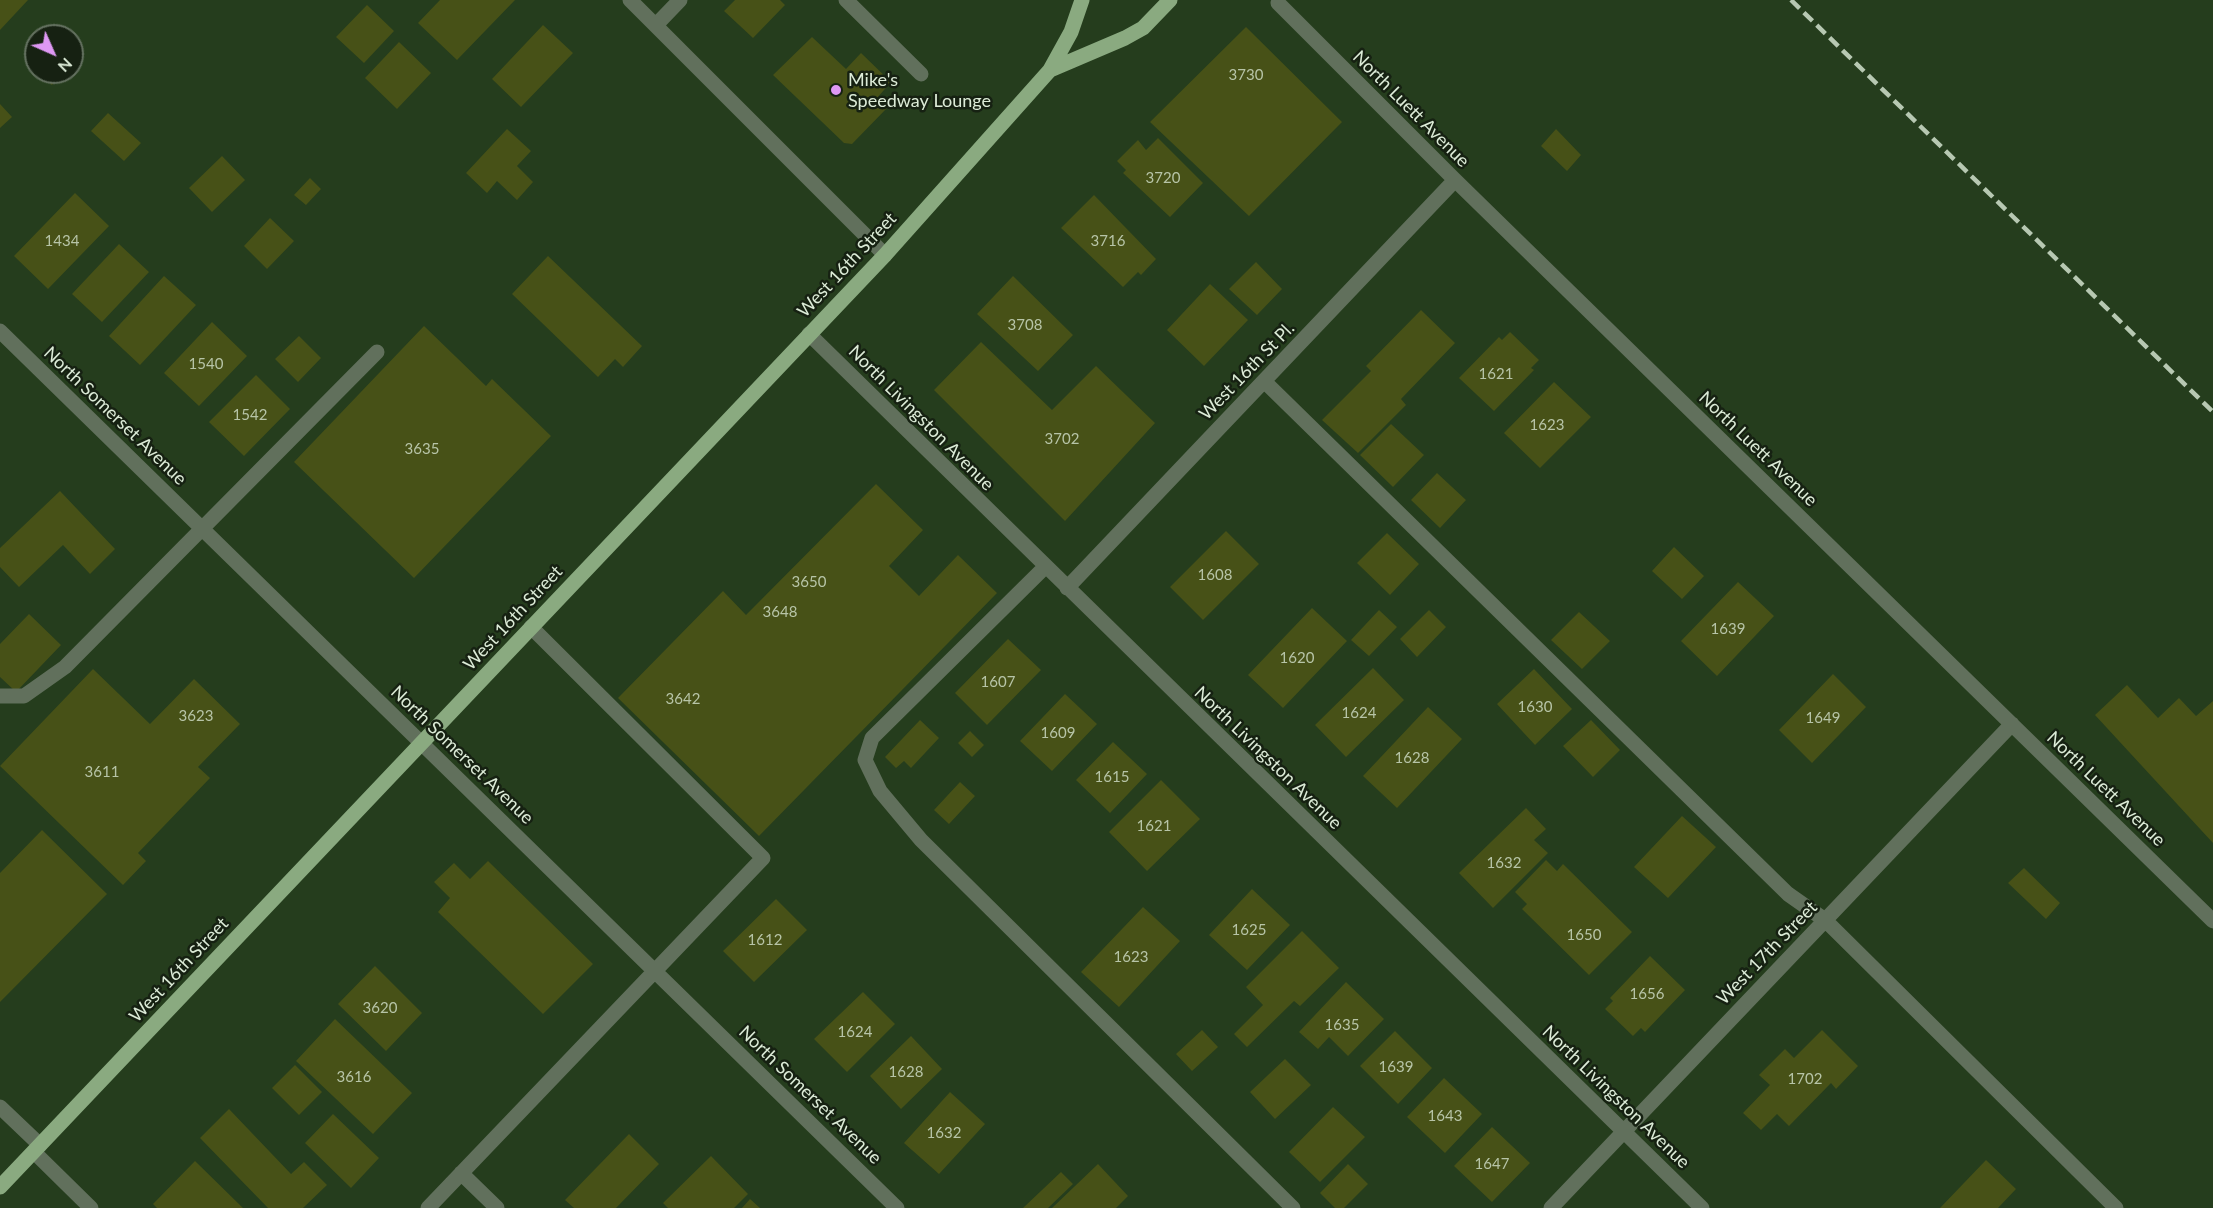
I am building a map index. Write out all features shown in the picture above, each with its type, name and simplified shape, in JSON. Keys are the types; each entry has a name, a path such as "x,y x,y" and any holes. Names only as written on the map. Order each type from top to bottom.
{"main road":[{"name":"West 16th Street","path":"0,1187 885,255 1050,70 1071,32 1082,0"},
{"name":"West 16th Street","path":"1050,70 1143,28 1170,0"}],"street":[{"path":"630,0 885,255"},
{"path":"656,25 680,0"},
{"path":"846,0 921,74"},
{"name":"North Luett Avenue","path":"1278,3 1455,180 2213,921"},
{"name":"West 16th St Pl.","path":"1067,588 1455,180"},
{"name":"North Somerset Avenue","path":"0,330 897,1208"},
{"name":"North Livingston Avenue","path":"809,334 1702,1208"},
{"path":"0,696 24,696 65,667 377,352"},
{"path":"1264,381 1788,894 1825,920 2116,1208"},
{"path":"1045,567 872,738 865,760 880,791 921,840 1293,1208"},
{"path":"428,1208 764,858 531,627"},
{"name":"West 17th Street","path":"1551,1208 2012,724"},
{"path":"0,1107 91,1208"},
{"path":"461,1173 497,1208"}],"building":[{"path":"0,0 28,0 0,30"},
{"path":"440,0 515,0 457,60 418,23"},
{"path":"735,0 780,0 785,5 753,38 724,11"},
{"path":"367,5 394,31 364,63 336,37"},
{"path":"543,25 573,53 521,107 492,79"},
{"path":"1246,27 1342,122 1249,216 1150,122"},
{"name":"Mike's Speedway Lounge","path":"812,37 846,69 861,53 891,82 877,98 887,108 852,144 844,143 773,75"},
{"path":"399,42 431,73 397,109 365,78"},
{"path":"0,104 12,117 0,128"},
{"path":"108,113 141,143 124,161 91,131"},
{"path":"507,129 531,151 517,166 533,182 517,200 497,181 487,193 466,173"},
{"path":"1556,129 1581,155 1567,171 1541,146"},
{"path":"1158,138 1203,183 1170,217 1123,173 1126,170 1117,161 1138,140 1146,150"},
{"path":"222,156 245,180 212,212 189,188"},
{"path":"310,178 321,189 306,205 294,195"},
{"path":"75,193 109,226 48,289 14,256"},
{"path":"1094,195 1156,259 1141,275 1138,272 1123,287 1061,228"},
{"path":"270,218 294,241 267,269 244,246"},
{"path":"119,244 149,272 102,322 72,294"},
{"path":"548,256 642,346 623,367 615,359 598,377 512,294"},
{"path":"1256,262 1282,289 1257,315 1229,289"},
{"path":"164,276 196,305 140,365 109,336"},
{"path":"1013,276 1073,335 1038,371 977,314"},
{"path":"1210,284 1248,320 1204,366 1167,330"},
{"path":"1421,310 1455,343 1401,399 1406,405 1358,453 1322,420 1371,371 1366,366"},
{"path":"212,322 247,356 199,406 164,373"},
{"path":"424,326 486,386 492,379 551,436 414,578 294,462"},
{"path":"1510,332 1539,360 1531,368 1534,370 1494,411 1459,378 1499,337 1502,340"},
{"path":"299,336 321,358 298,382 275,359"},
{"path":"981,342 1052,410 1096,366 1155,423 1065,521 934,390"},
{"path":"256,375 290,409 244,456 209,422"},
{"path":"1554,382 1591,417 1540,468 1504,433"},
{"path":"1391,424 1424,455 1393,487 1360,455"},
{"path":"1437,473 1466,500 1440,528 1411,500"},
{"path":"876,484 923,530 889,566 919,596 958,555 997,593 759,836 618,698 723,591 746,615"},
{"path":"60,491 115,549 90,574 63,545 19,587 0,567 0,548"},
{"path":"1226,531 1259,564 1203,620 1170,587"},
{"path":"1387,533 1419,564 1390,595 1357,563"},
{"path":"1674,547 1704,576 1682,599 1652,571"},
{"path":"1738,582 1774,616 1717,676 1681,641"},
{"path":"1312,608 1347,641 1283,708 1248,675"},
{"path":"1379,610 1397,627 1369,656 1351,640"},
{"path":"1429,610 1446,627 1417,657 1400,639"},
{"path":"1579,612 1610,641 1582,669 1551,640"},
{"path":"29,614 61,645 16,692 0,677 0,644"},
{"path":"1008,639 1041,670 987,725 955,693"},
{"path":"1373,668 1404,700 1346,757 1315,725"},
{"path":"93,669 150,724 194,679 240,724 198,767 210,778 138,853 146,861 123,885 0,766"},
{"path":"1534,669 1572,709 1535,745 1497,704"},
{"path":"1833,674 1866,707 1812,763 1779,730"},
{"path":"2127,685 2158,718 2179,698 2196,716 2213,701 2213,843 2095,715"},
{"path":"1065,694 1097,724 1052,771 1020,741"},
{"path":"1428,707 1462,739 1397,808 1363,776"},
{"path":"920,720 939,738 911,768 904,761 896,768 885,757"},
{"path":"1591,720 1620,750 1593,777 1563,746"},
{"path":"970,731 984,745 972,757 958,743"},
{"path":"1113,742 1147,774 1110,813 1076,780"},
{"path":"1161,780 1200,819 1147,871 1109,832"},
{"path":"960,782 975,796 949,824 934,810"},
{"path":"1526,808 1546,829 1534,840 1548,853 1493,908 1459,873"},
{"path":"1682,816 1716,847 1668,898 1634,867"},
{"path":"42,830 107,894 0,1002 0,873"},
{"path":"1546,860 1557,871 1563,864 1632,932 1589,975 1522,909 1527,904 1515,892"},
{"path":"488,861 593,964 543,1014 438,912 450,898 434,882 454,863 470,879"},
{"path":"2024,868 2060,903 2046,919 2008,883"},
{"path":"1252,889 1290,925 1247,970 1209,935"},
{"path":"776,899 807,930 754,982 723,951"},
{"path":"1143,907 1180,941 1119,1007 1081,972"},
{"path":"1302,931 1339,968 1300,1006 1294,1001 1247,1047 1234,1034 1263,1005 1246,987"},
{"path":"1650,956 1685,990 1645,1032 1641,1028 1633,1036 1605,1009 1613,1001 1610,998"},
{"path":"375,966 422,1013 386,1051 338,1004"},
{"path":"1346,982 1384,1019 1348,1056 1329,1037 1318,1049 1299,1032"},
{"path":"863,992 895,1024 847,1072 814,1039"},
{"path":"335,1019 412,1093 373,1134 296,1061"},
{"path":"1202,1030 1218,1047 1192,1071 1176,1054"},
{"path":"1822,1030 1858,1066 1836,1089 1831,1083 1789,1126 1777,1114 1761,1130 1743,1113 1770,1085 1759,1075 1785,1049 1794,1058"},
{"path":"1395,1031 1432,1068 1398,1104 1360,1066"},
{"path":"911,1036 942,1069 901,1109 870,1076"},
{"path":"1285,1059 1311,1085 1275,1119 1250,1092"},
{"path":"295,1065 322,1092 299,1115 272,1088"},
{"path":"1444,1078 1482,1114 1445,1153 1407,1117"},
{"path":"950,1092 985,1124 939,1174 904,1143"},
{"path":"1333,1107 1365,1137 1320,1182 1289,1152"},
{"path":"229,1109 291,1174 304,1162 327,1185 303,1208 268,1208 200,1138"},
{"path":"333,1114 379,1158 351,1188 305,1143"},
{"path":"1492,1127 1530,1163 1492,1202 1454,1166"},
{"path":"629,1134 659,1164 616,1208 574,1208 565,1200"},
{"path":"711,1156 748,1194 734,1208 668,1208 663,1203"},
{"path":"1986,1160 2016,1189 1998,1208 1940,1208"},
{"path":"195,1161 243,1208 157,1208 153,1204"},
{"path":"1098,1164 1128,1196 1116,1208 1052,1208"},
{"path":"1348,1164 1368,1184 1344,1208 1335,1208 1320,1193"},
{"path":"1061,1172 1073,1184 1048,1208 1023,1208"},
{"path":"750,1199 760,1208 742,1208"}],"railway":[{"path":"1791,0 2213,412"}],"place":[{"name":"Mike's Speedway Lounge","path":"836,90"}]}
